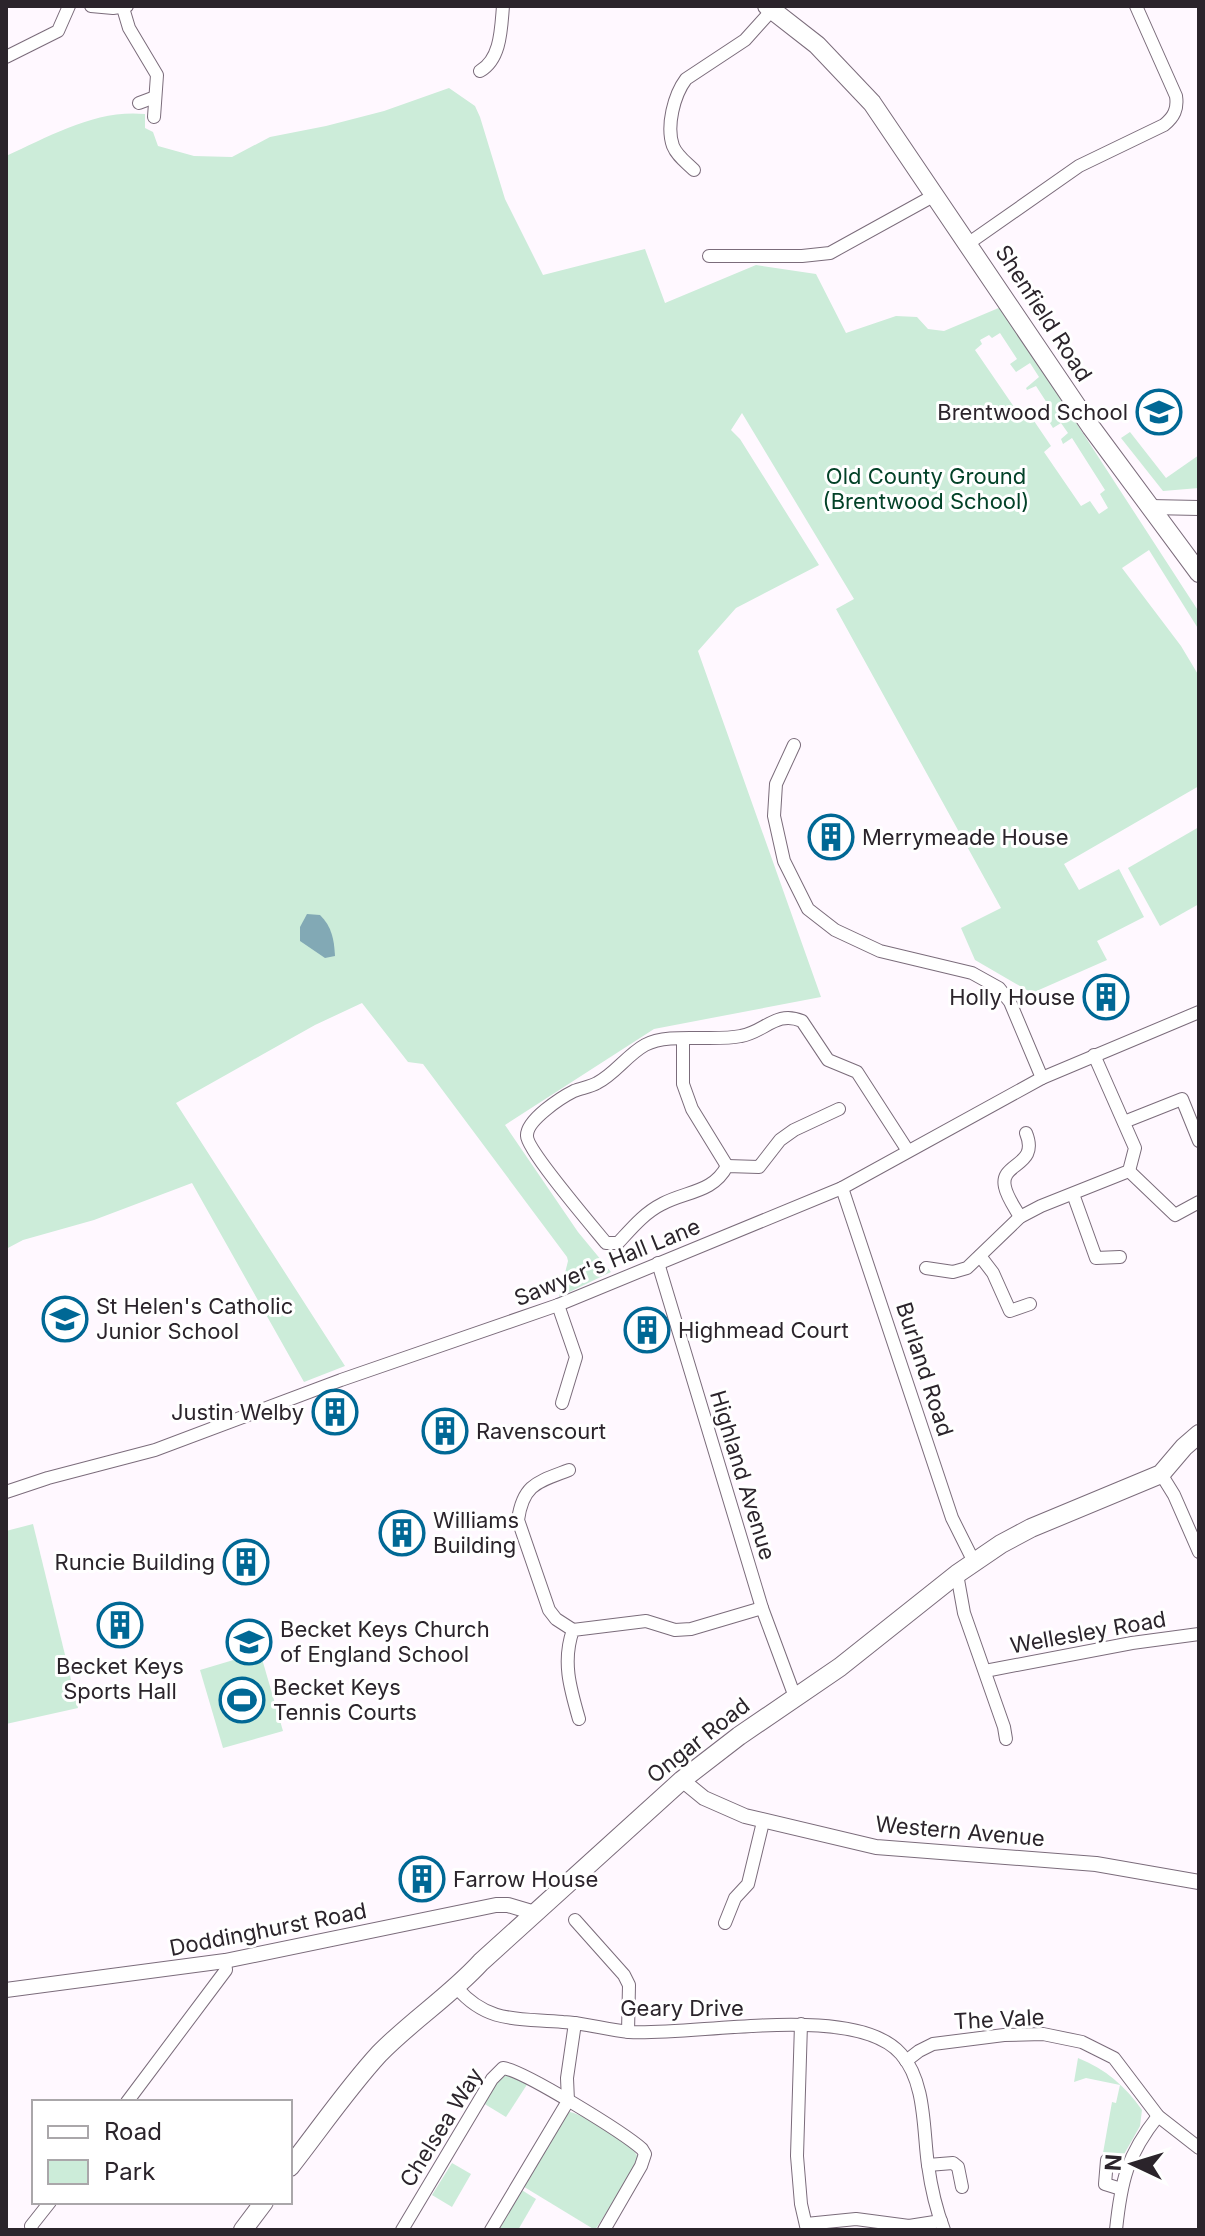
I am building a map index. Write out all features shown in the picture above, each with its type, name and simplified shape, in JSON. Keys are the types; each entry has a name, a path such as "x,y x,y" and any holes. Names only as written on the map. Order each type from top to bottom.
{"main road":[{"name":"Shenfield Road","path":"770,8 817,45 872,103 1091,427 1199,573"},
{"name":"Ongar Road","path":"292,2164 378,2056 414,2021 457,1988 481,1962 682,1780 863,1649 974,1562 1031,1528 1161,1474 1199,1434"},
{"path":"243,2230 262,2204"}],"street":[{"path":"6,57 58,31 69,6"},
{"path":"91,6 125,7 129,28 157,75 154,117"},
{"path":"480,71 490,65 501,36 503,6"},
{"path":"969,243 1079,166 1149,133 1171,119 1177,105 1176,96 1136,6"},
{"path":"694,170 679,155 671,135 672,113 681,86 686,79 745,40 770,8"},
{"path":"139,103 155,97"},
{"path":"709,256 830,253 935,195"},
{"path":"1150,507 1199,508"},
{"path":"794,745 776,784 774,816 784,861 808,909 835,930 880,951 972,973 999,988 1010,1002 1042,1078"},
{"name":"Sawyer's Hall Lane","path":"6,1492 155,1450 341,1380 558,1305 842,1188 1042,1078 1199,1012"},
{"path":"727,1166 721,1179 707,1188 661,1204 641,1218 618,1243 606,1243 526,1137 542,1112 574,1091 597,1083 646,1044 683,1039 726,1039 746,1035 781,1017 794,1017 802,1021 828,1060 857,1072 908,1151"},
{"path":"683,1039 683,1084 687,1097 727,1166"},
{"path":"926,1268 953,1272 967,1268 1020,1217 1129,1171 1135,1148 1094,1055"},
{"path":"1124,1122 1182,1099 1199,1141"},
{"path":"727,1166 759,1167 780,1140 839,1109"},
{"path":"1020,1217 1005,1187 1005,1179 1009,1170 1025,1160 1029,1151 1026,1133"},
{"path":"1129,1171 1175,1215 1199,1202"},
{"name":"Burland Road","path":"842,1188 952,1518 974,1562"},
{"path":"1073,1194 1096,1258 1120,1257"},
{"path":"980,1256 993,1273 1010,1311 1030,1304"},
{"name":"Highland Avenue","path":"658,1263 762,1608 795,1697"},
{"path":"558,1305 576,1357 562,1403"},
{"path":"569,1470 529,1488 520,1505 518,1520 549,1610 556,1619 573,1630 625,1621 646,1621 675,1630 691,1629 762,1608"},
{"path":"1161,1474 1174,1495 1199,1552"},
{"path":"957,1574 964,1613 1006,1739"},
{"path":"573,1630 566,1658 568,1683 579,1719"},
{"name":"Wellesley Road","path":"985,1671 1132,1643 1199,1634"},
{"name":"Western Avenue","path":"682,1780 712,1802 763,1822 892,1849 1096,1864 1199,1882"},
{"path":"725,1923 735,1898 748,1884 763,1822"},
{"name":"Doddinghurst Road","path":"6,1990 225,1961 496,1905 508,1905 535,1913"},
{"path":"575,1920 624,1975 629,1985 628,2032"},
{"path":"128,2100 226,1970 225,1961"},
{"name":"Geary Drive","path":"457,1988 470,2003 490,2014 628,2032 801,2024 864,2031 890,2044 906,2061"},
{"path":"491,2230 568,2101 567,2078 575,2023"},
{"path":"801,2024 797,2156 806,2227 856,2219 909,2226 942,2226 928,2165 919,2093 906,2061"},
{"name":"The Vale","path":"906,2061 933,2044 1017,2034 1059,2036 1098,2048 1114,2058 1158,2116 1199,2148"},
{"name":"Chelsea Way","path":"402,2230 498,2071 503,2068 515,2070 568,2101"},
{"path":"568,2101 635,2142 645,2154 604,2230"},
{"path":"1116,2230 1125,2172 1134,2151 1158,2116"},
{"path":"1107,2160 1105,2184 1121,2189"},
{"path":"928,2165 953,2163 958,2167 962,2187"},
{"path":"32,2230 31,2226 48,2204"}],"green space":[{"name":"Old County Ground (Brentwood School)","path":"449,88 475,106 505,199 543,275 645,249 665,303 756,265 816,274 846,333 896,316 917,317 928,329 944,331 1001,307 1199,612 1199,630 1149,550 1122,568 1181,646 1199,676 1199,786 1064,864 1079,890 1119,869 1144,917 1097,941 1107,960 1032,993 975,960 961,928 1001,908 836,609 854,599 742,413 731,430 740,439 819,565 736,608 698,651 821,997 654,1029 505,1125 578,1232 611,1272 559,1297 567,1257 423,1064 408,1062 362,1003 315,1025 176,1103 345,1366 304,1382 192,1183 94,1220 23,1240 6,1249 6,156 91,120 145,114 145,128 153,132 158,146 194,156 232,157 270,137 384,111","holes":["1000,333 1017,359 1010,364 1016,372 1030,363 1039,377 1026,388 1036,386 1047,403 1040,407 1053,428 1061,423 1068,433 1061,439 1063,444 1072,438 1105,490 1100,494 1108,508 1099,514 1090,501 1081,506 1044,452 1051,446 1030,415 1023,420 975,350 982,344 980,340"]},
{"path":"1130,432 1166,478 1199,455 1199,488 1163,491 1121,438"},
{"path":"1199,827 1199,904 1160,926 1128,868"},
{"path":"33,1524 78,1708 6,1724 6,1531"},
{"name":"Becket Keys Tennis Courts","path":"260,1652 283,1731 223,1748 200,1670"},
{"path":"1078,2058 1114,2079 1129,2093 1142,2110 1140,2126 1123,2156 1103,2153 1112,2102 1116,2103 1120,2085 1086,2078 1074,2082"},
{"path":"503,2073 528,2083 506,2117 483,2103"},
{"path":"570,2112 608,2130 628,2145 638,2158 637,2166 595,2230 521,2185"},
{"path":"452,2163 471,2174 452,2207 432,2195"},
{"path":"517,2187 536,2199 518,2230 493,2230"}],"water":[{"path":"307,914 320,915 327,924 335,956 325,958 300,941 300,927"}],"place":[{"name":"Brentwood School","path":"1159,412"},
{"name":"Merrymeade House","path":"831,837"},
{"name":"Holly House","path":"1106,997"},
{"name":"St Helen's Catholic Junior School","path":"65,1319"},
{"name":"Highmead Court","path":"647,1330"},
{"name":"Justin Welby","path":"335,1412"},
{"name":"Ravenscourt","path":"445,1431"},
{"name":"Williams Building","path":"402,1533"},
{"name":"Runcie Building","path":"246,1562"},
{"name":"Becket Keys Sports Hall","path":"120,1625"},
{"name":"Becket Keys Church of England School","path":"249,1642"},
{"name":"Becket Keys Tennis Courts","path":"242,1700"},
{"name":"Farrow House","path":"422,1879"}]}
